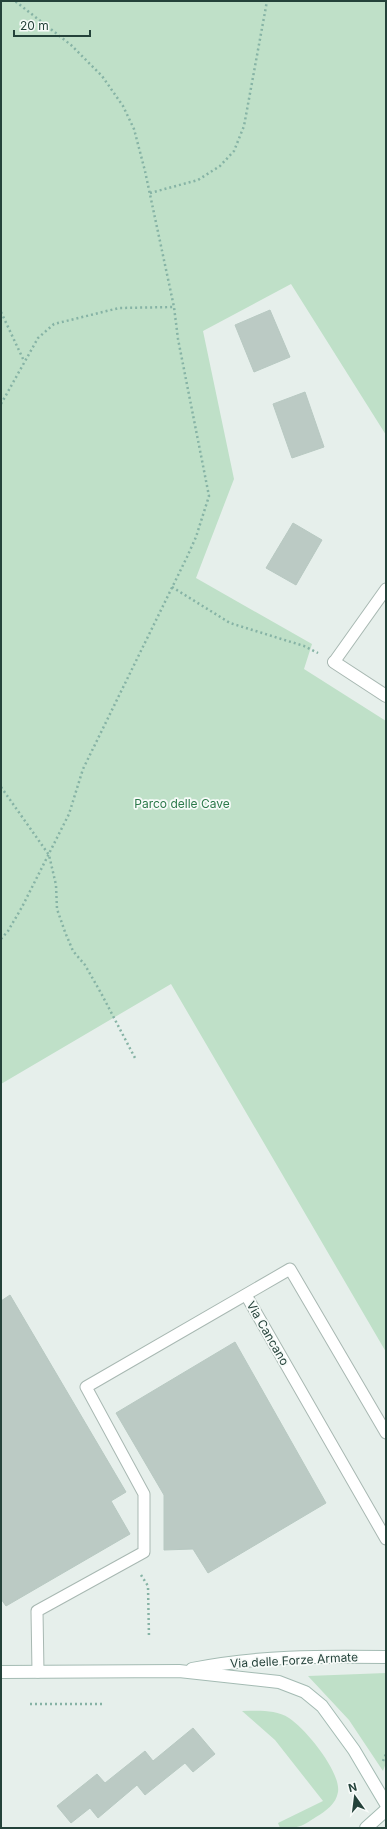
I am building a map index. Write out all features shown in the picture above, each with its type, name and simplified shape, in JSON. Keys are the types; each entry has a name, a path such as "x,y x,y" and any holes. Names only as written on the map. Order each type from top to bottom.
{"street":[{"path":"334,662 386,696"},
{"name":"Via delle Forze Armate","path":"179,1671 220,1663 287,1658 386,1657"},
{"name":"Via delle Forze Armate","path":"1,1672 179,1671 279,1682 305,1692 322,1706 354,1750 386,1804"},
{"path":"366,1828 386,1810"}],"lane":[{"path":"334,662 386,589"},
{"name":"Via Cancano","path":"386,1433 290,1269 246,1295 386,1539"},
{"path":"38,1672 37,1611 144,1552 144,1494 86,1386 246,1295"}],"path":[{"path":"1,939 15,919 69,814 83,769 196,537 209,496 178,339 174,307 150,193 134,129 122,106 102,76 70,45 15,1"},
{"path":"150,193 198,180 220,166 234,151 244,126 267,1"},
{"path":"1,404 38,338 54,324 118,308 174,307"},
{"path":"1,312 24,362"},
{"path":"172,587 230,623 268,633 304,646"},
{"path":"1,787 49,855 56,885 58,909 73,951 85,966 101,993 135,1058"},
{"path":"131,1560 148,1586 149,1638"},
{"path":"30,1704 102,1704"}],"green space":[{"name":"Parco delle Cave","path":"1,1 386,1 386,435 291,284 203,331 234,479 196,578 312,644 304,669 386,721 386,1352 171,984 1,1084"},
{"path":"386,1673 386,1763 383,1771 349,1720 308,1676"},
{"path":"242,1711 266,1711 284,1715 304,1731 313,1741 328,1763 337,1784 337,1796 333,1804 327,1810 303,1825 292,1828 280,1828 278,1823 323,1801 275,1740"}],"building":[{"path":"270,310 290,357 254,372 235,325"},
{"path":"305,392 324,447 292,458 273,404"},
{"path":"293,523 322,540 296,585 266,568"},
{"path":"10,1295 126,1492 111,1501 130,1534 6,1606 1,1599 1,1301"},
{"path":"235,1342 326,1503 208,1573 193,1549 164,1550 164,1495 116,1413"},
{"path":"193,1728 215,1754 193,1772 185,1763 145,1795 137,1785 98,1818 90,1808 71,1823 57,1806 97,1774 105,1783 145,1751 153,1761"}]}
